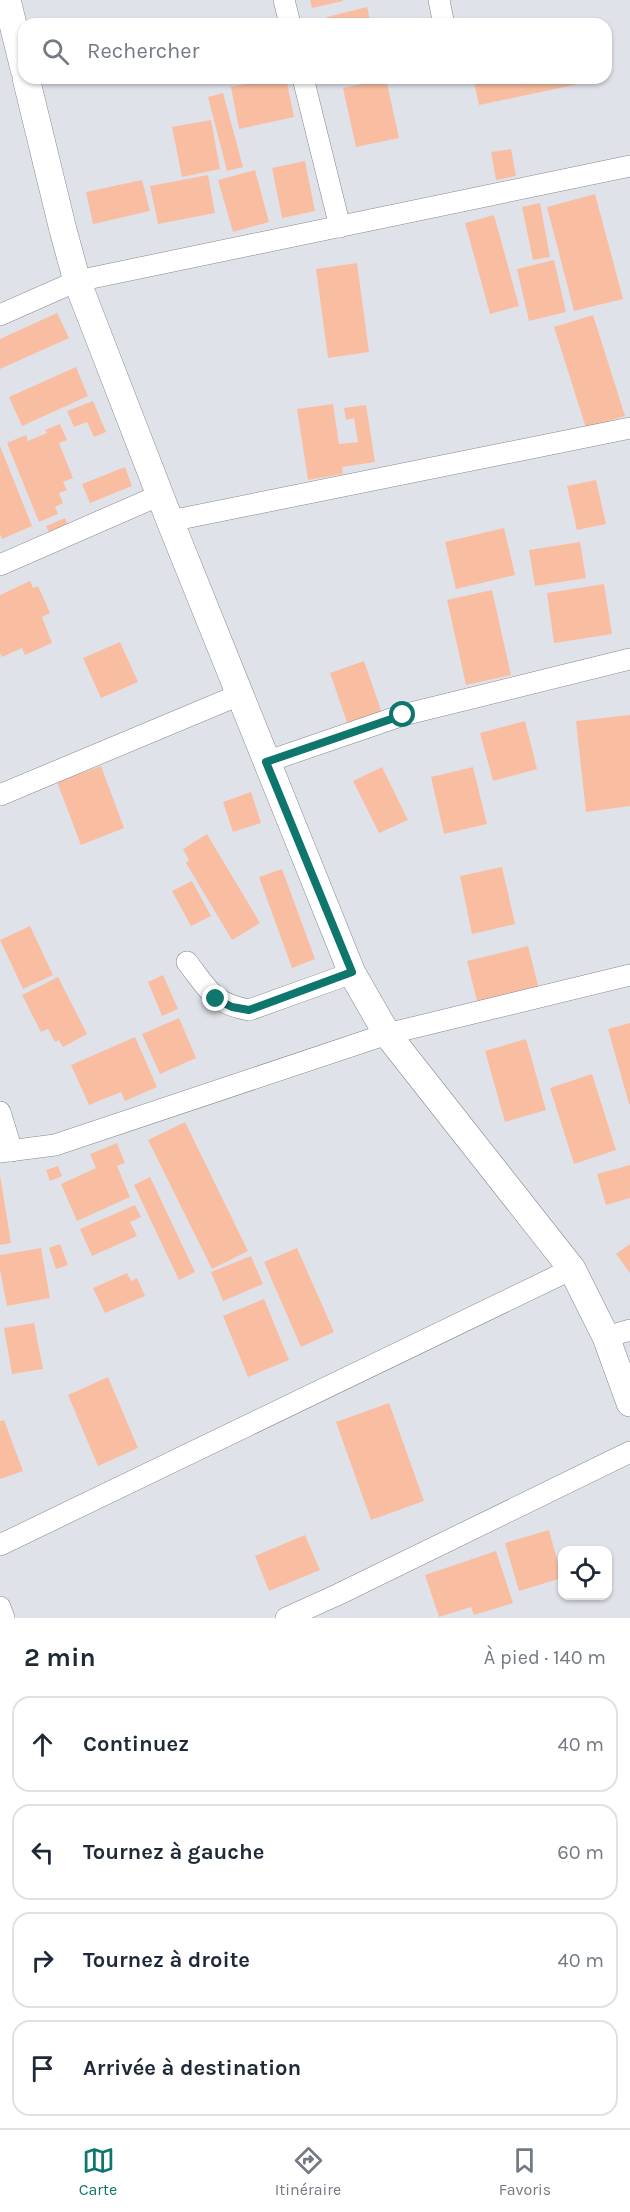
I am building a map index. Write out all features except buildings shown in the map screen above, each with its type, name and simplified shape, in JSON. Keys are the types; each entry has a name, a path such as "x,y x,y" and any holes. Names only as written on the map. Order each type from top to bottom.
{"street":[{"path":"8,0 18,43"},
{"path":"284,0 288,18"},
{"path":"27,84 77,281 239,695 352,972 387,1034 572,1269 618,1333 630,1403"},
{"path":"304,84 340,227"},
{"path":"0,315 77,281 630,166"},
{"path":"170,521 630,428"},
{"path":"0,565 160,495"},
{"path":"266,762 403,715 630,659"},
{"path":"0,795 239,695"},
{"path":"187,962 216,999 232,1007 249,1010 352,972"},
{"path":"0,1112 6,1151 55,1145 387,1034 630,975"},
{"path":"0,1545 572,1269"},
{"path":"286,1618 630,1452"},
{"path":"0,1607 4,1618"}],"route":[{"path":"216,999 232,1007 249,1010 352,972 266,762 403,715"}]}
